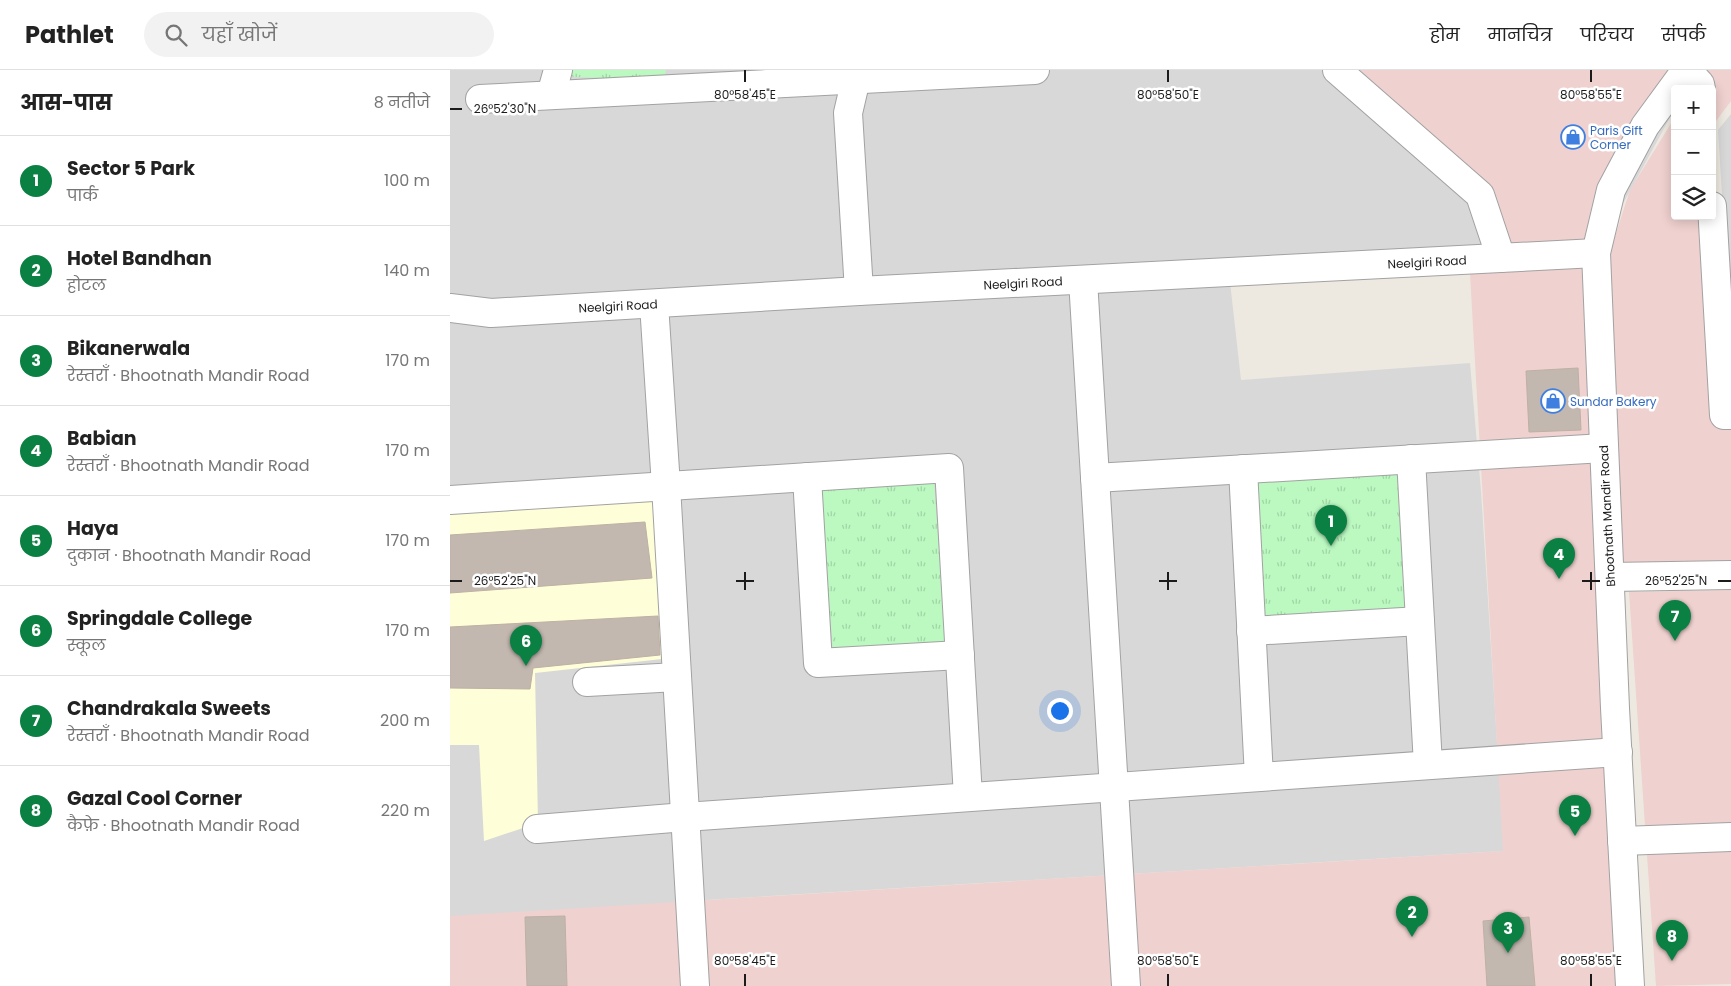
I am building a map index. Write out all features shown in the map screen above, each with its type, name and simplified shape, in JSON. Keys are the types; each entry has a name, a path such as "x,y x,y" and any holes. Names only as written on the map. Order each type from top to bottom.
{"street":[{"path":"480,99 555,83 1035,70"},
{"path":"1337,70 1480,195 1501,258"},
{"path":"1686,70 1700,85"},
{"name":"Bhootnath Mandir Road","path":"1630,986 1596,253 1611,190 1645,126 1686,70"},
{"path":"857,75 848,113 859,291"},
{"path":"1713,220 1724,415 1731,415"},
{"name":"Neelgiri Road","path":"450,308 491,313 859,291 1596,253"},
{"path":"1083,280 1126,986"},
{"path":"654,304 695,986"},
{"path":"1095,478 1604,448"},
{"path":"1411,459 1428,765"},
{"path":"450,500 949,468 968,797"},
{"path":"1242,469 1259,777"},
{"path":"808,477 818,663 960,655"},
{"path":"1610,577 1731,575"},
{"path":"1251,631 1420,620"},
{"path":"587,682 677,677"},
{"path":"537,829 1618,752"},
{"path":"1622,841 1731,837"}],"shaded area":[{"path":"450,70 1696,70 1688,85 1671,85 1671,116 1596,253 1229,273 1241,380 1470,363 1481,491 1504,851 690,901 450,986"},
{"path":"1360,70 1671,70 1586,243 1508,252 1491,190"},
{"path":"1696,70 1731,70 1731,101 1716,121 1716,85 1709,85"},
{"path":"1731,114 1731,325 1730,325 1718,130"},
{"path":"1671,123 1671,220 1707,220 1731,420 1731,562 1618,563 1610,252 1630,190"},
{"path":"1588,267 1616,986 450,986 450,916 1503,851 1470,274"},
{"path":"659,494 671,658 535,673 538,823 484,841 479,745 450,745 450,505"},
{"path":"1731,590 1731,984 1656,986 1629,592"}],"green space":[{"path":"551,70 666,70 664,80 549,76"},
{"path":"1397,472 1405,612 1264,620 1256,481"},
{"path":"934,481 946,644 833,652 820,489"}],"building":[{"name":"Sundar Bakery","path":"1578,368 1581,430 1529,432 1526,371"},
{"path":"645,522 652,578 450,593 450,535"},
{"path":"658,616 660,655 533,668 530,689 450,688 450,627"},
{"path":"565,916 567,986 527,986 525,917"},
{"path":"1529,917 1535,986 1487,986 1483,921"}],"place":[{"name":"Paris Gift Corner","path":"1573,137"},
{"name":"Sundar Bakery","path":"1553,401"},
{"name":"Sector 5 Park","path":"1331,546"},
{"name":"Babian","path":"1559,579"},
{"name":"Chandrakala Sweets","path":"1675,641"},
{"name":"Springdale College","path":"526,666"},
{"name":"Haya","path":"1575,836"},
{"name":"Hotel Bandhan","path":"1412,937"},
{"name":"Bikanerwala","path":"1508,953"},
{"name":"Gazal Cool Corner","path":"1672,961"}]}
